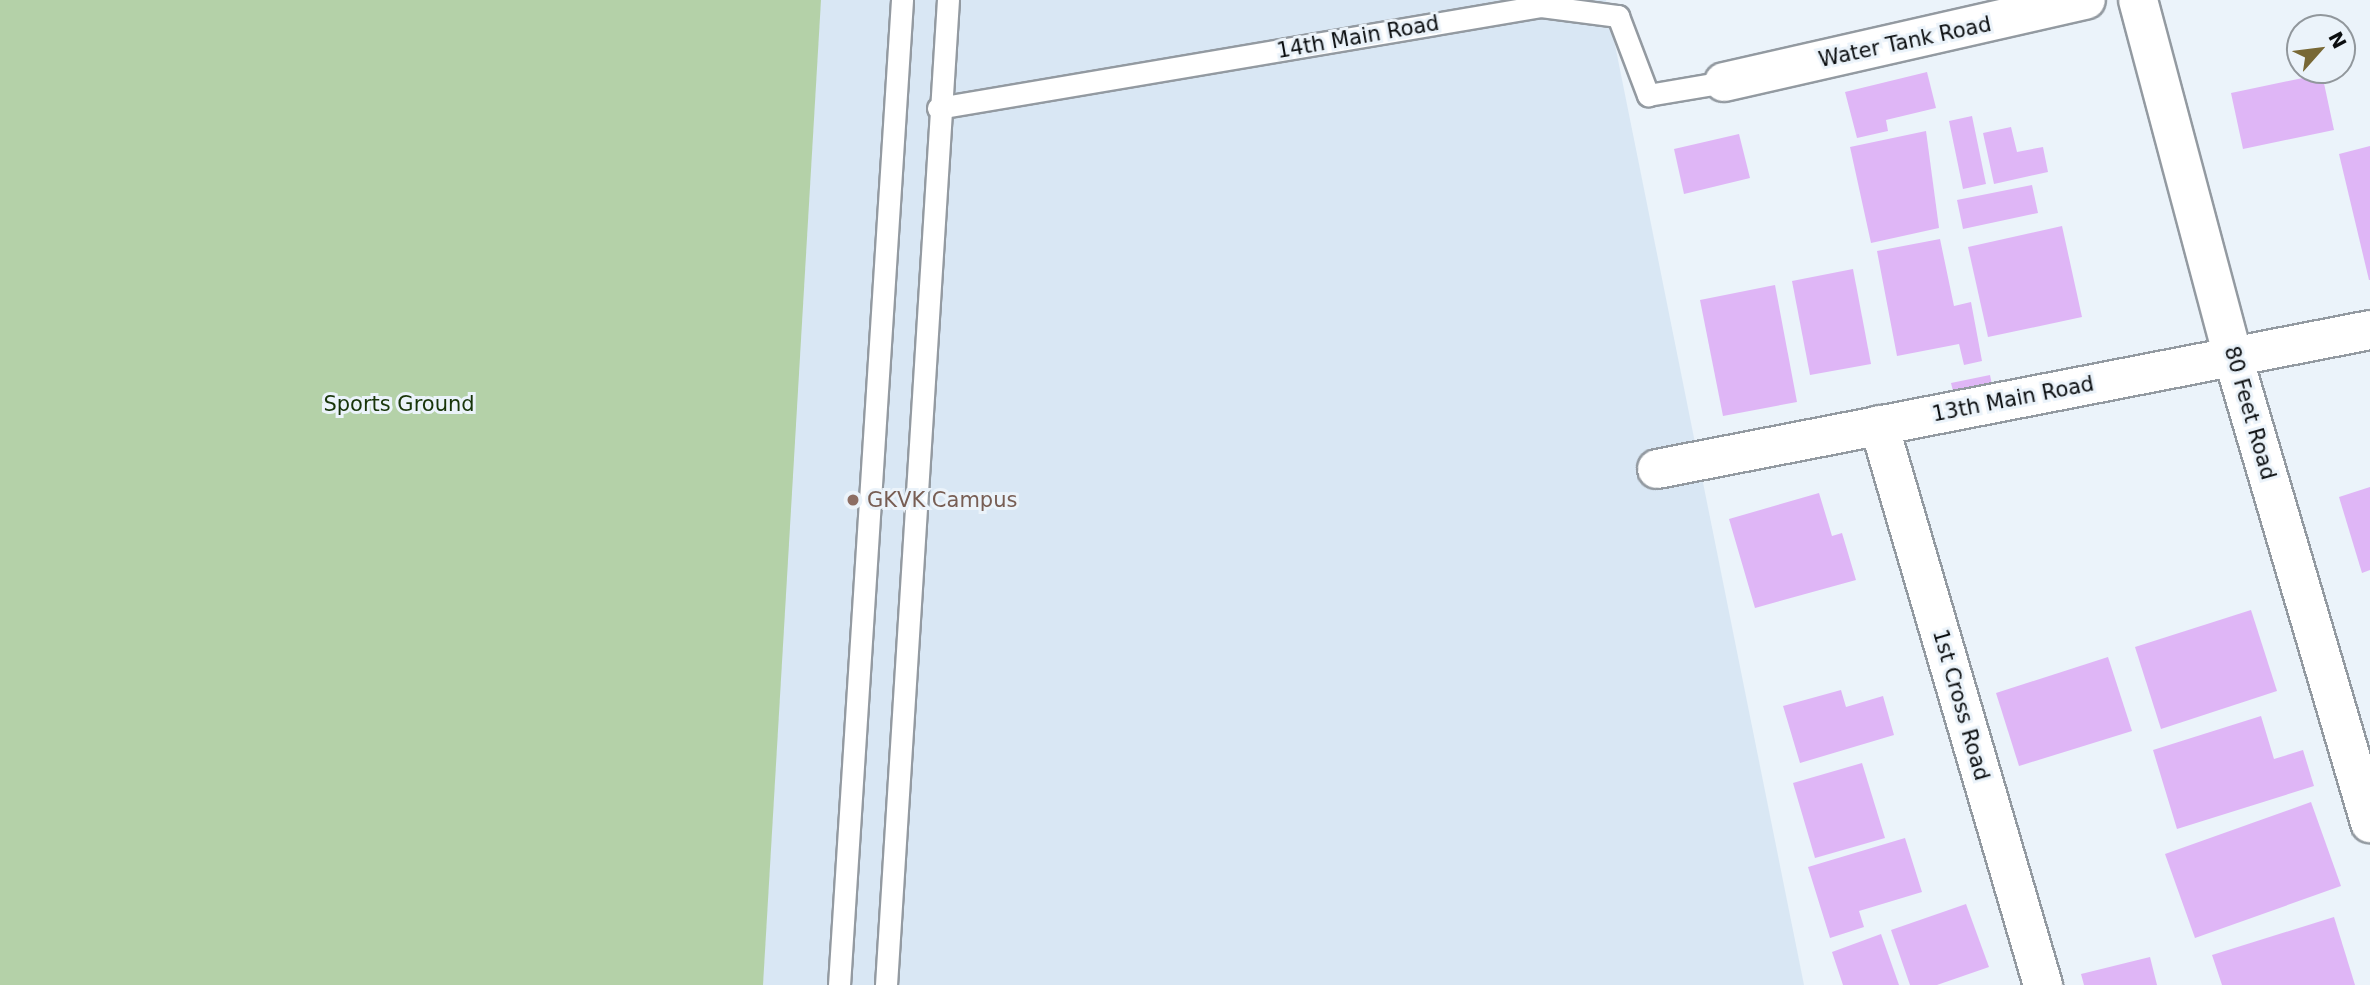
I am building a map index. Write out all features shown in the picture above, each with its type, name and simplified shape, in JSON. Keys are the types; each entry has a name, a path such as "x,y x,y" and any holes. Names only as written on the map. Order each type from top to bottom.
{"street":[{"name":"Water Tank Road","path":"1724,82 2086,0"},
{"name":"80 Feet Road","path":"2138,0 2233,358 2370,823"},
{"name":"13th Main Road","path":"1657,469 2370,330"},
{"name":"1st Cross Road","path":"1879,425 2043,985"}],"lane":[{"path":"839,985 902,0"},
{"path":"886,985 938,108 948,0"},
{"name":"14th Main Road","path":"938,108 1541,6 1618,16 1648,94 1724,82"}],"shaded area":[{"name":"GKVK Campus","path":"0,0 1606,0 1804,985 0,985"}],"green space":[{"name":"Sports Ground","path":"0,0 821,0 763,985 0,985"}],"building":[{"path":"1927,72 1936,108 1886,120 1888,131 1857,138 1845,92"},
{"path":"2286,82 2286,84 2324,84 2334,130 2243,149 2231,93"},
{"path":"1972,116 1986,184 1963,189 1949,121"},
{"path":"2011,127 2017,152 2043,147 2048,172 1994,184 1983,133"},
{"path":"1926,131 1939,228 1871,243 1850,147"},
{"path":"1739,134 1750,178 1684,194 1674,149"},
{"path":"2370,146 2370,280 2369,280 2339,154"},
{"path":"2032,185 2038,213 1963,229 1957,200"},
{"path":"2062,226 2082,317 1988,337 1968,247"},
{"path":"1940,239 1954,306 1971,302 1982,361 1964,365 1959,344 1897,356 1877,251"},
{"path":"1853,269 1871,364 1810,375 1792,281"},
{"path":"1775,285 1797,402 1723,416 1700,300"},
{"path":"1990,375 1994,395 1956,403 1951,383"},
{"path":"2370,487 2370,570 2362,573 2339,497"},
{"path":"1819,493 1832,536 1842,533 1856,580 1755,608 1729,519"},
{"path":"2251,610 2277,691 2161,729 2135,647"},
{"path":"2108,657 2132,731 2019,766 1996,693"},
{"path":"1841,690 1846,707 1883,696 1894,735 1800,763 1783,706"},
{"path":"2261,716 2274,759 2303,750 2314,786 2177,829 2153,750"},
{"path":"1862,763 1885,838 1815,858 1793,783"},
{"path":"2311,802 2341,886 2195,938 2165,854"},
{"path":"1905,838 1922,892 1859,911 1864,927 1830,938 1808,867"},
{"path":"1966,904 1989,967 1937,985 1910,985 1891,930"},
{"path":"2334,917 2355,985 2222,985 2212,955"},
{"path":"1881,934 1899,985 1843,985 1832,952"},
{"path":"2150,957 2157,985 2084,985 2081,974"}],"place":[{"name":"GKVK Campus","path":"853,500"}]}
